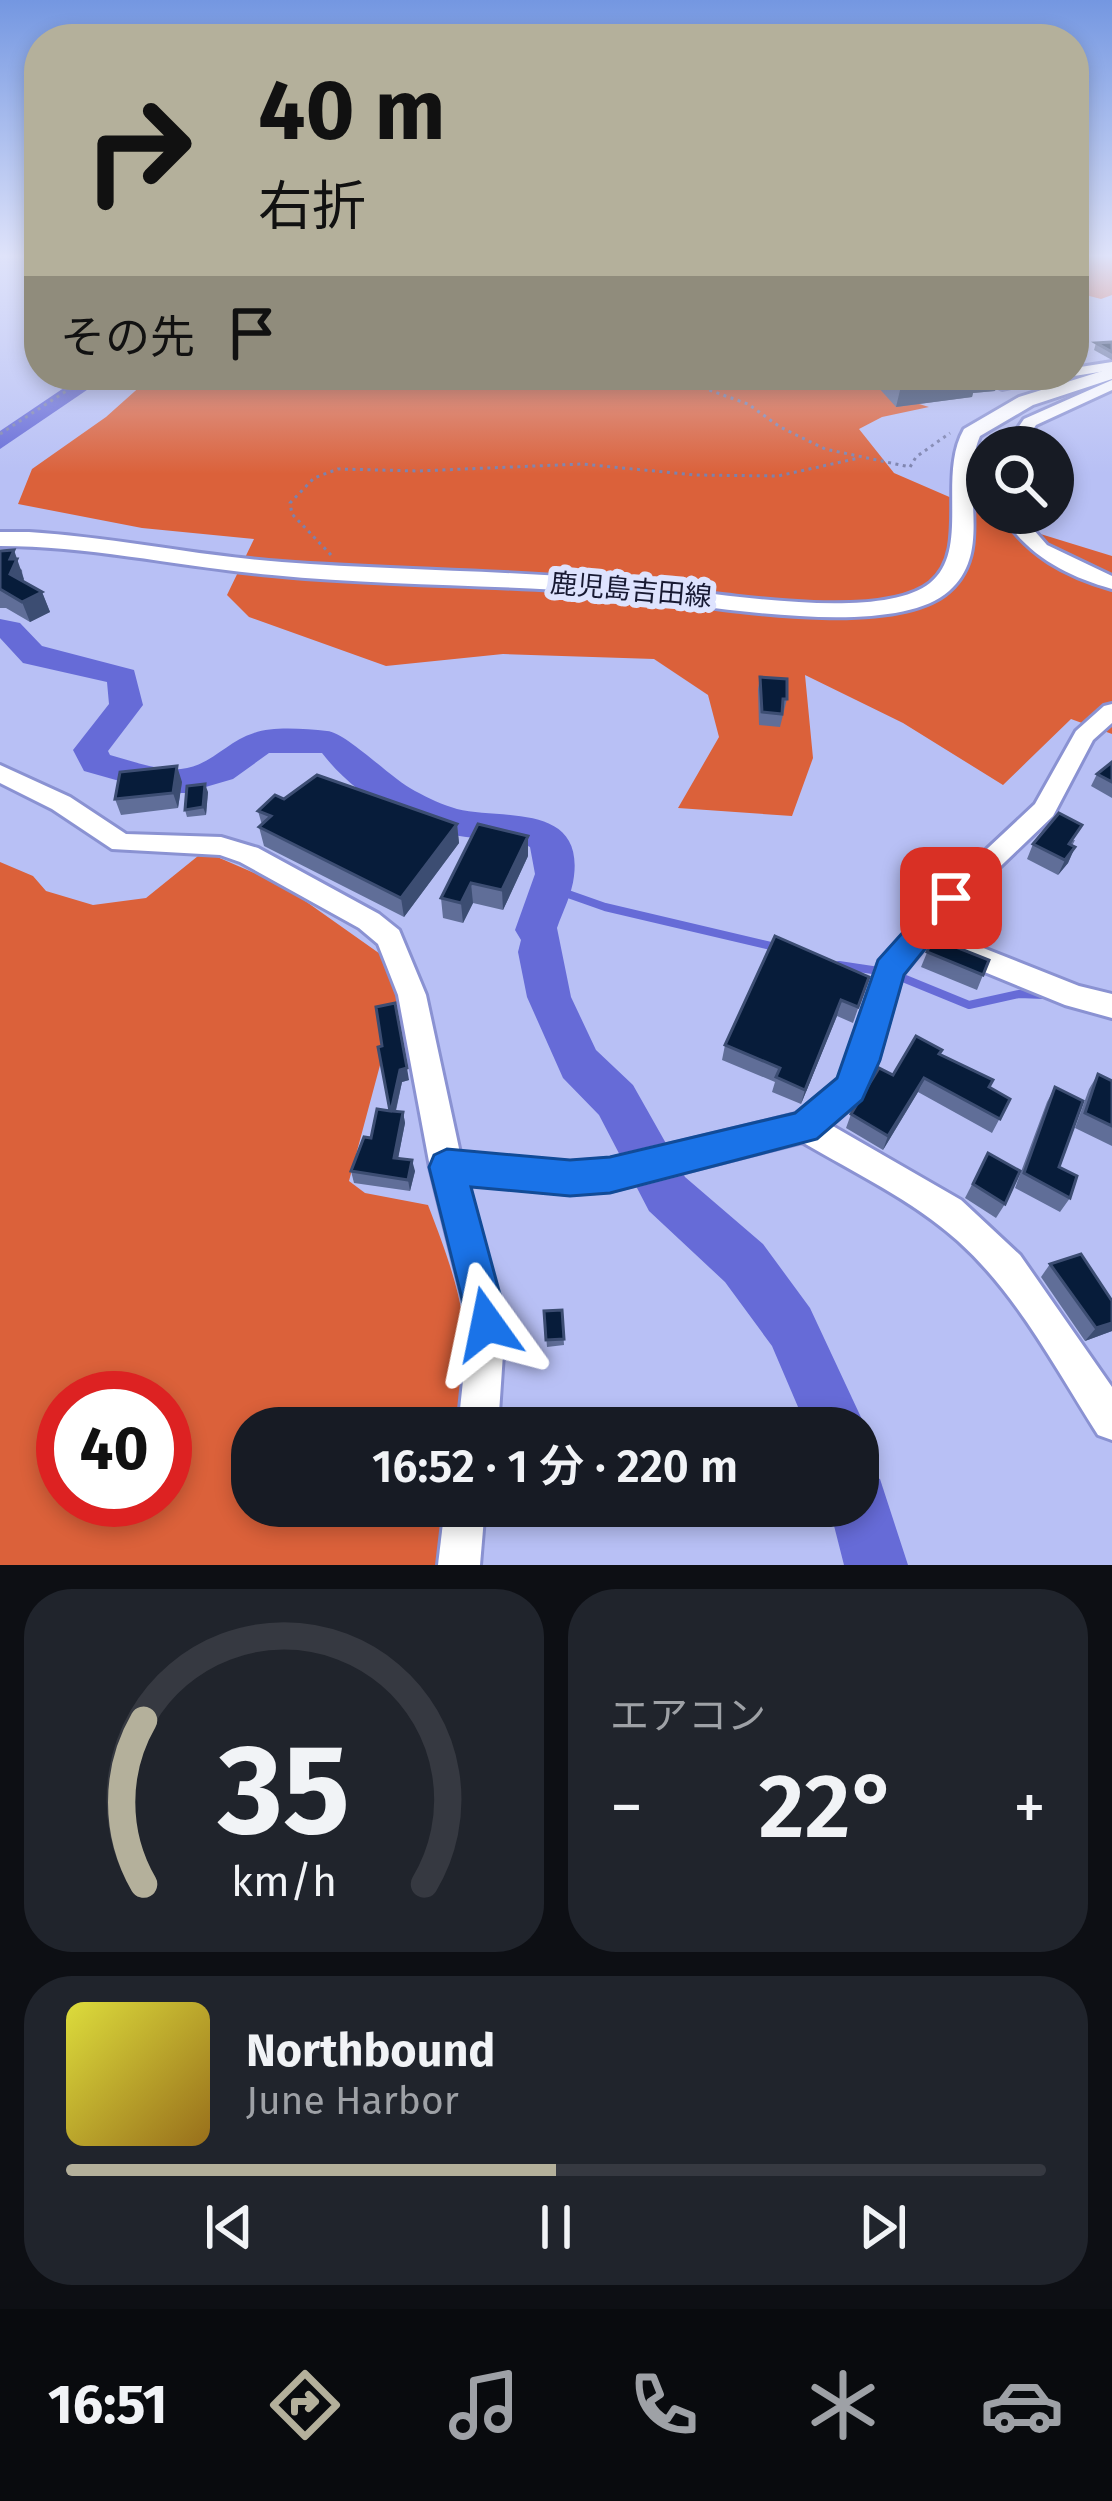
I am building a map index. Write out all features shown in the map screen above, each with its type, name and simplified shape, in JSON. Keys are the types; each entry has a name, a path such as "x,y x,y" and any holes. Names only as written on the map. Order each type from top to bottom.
{"main road":[{"path":"983,426 1053,390"},
{"name":"鹿児島吉田線","path":"0,539 234,565 601,586 835,609 916,599 939,588 961,559 964,544 956,475 966,441"}],"street":[{"path":"1089,356 1109,369"},
{"path":"1027,426 1112,383"},
{"path":"1023,534 1054,559 1112,583"},
{"path":"447,1167 570,1178 805,1127 850,1089 886,977 951,898 1044,810 1084,736 1112,711"},
{"path":"0,773 61,803 121,842 220,846 249,855 369,921 388,938 412,995 447,1167 487,1324 480,1407"},
{"path":"922,934 1075,997 1112,1006"},
{"path":"805,1127 941,1207 987,1245 1027,1292 1112,1421"},
{"path":"459,1565 463,1527"}],"path":[{"path":"0,434 68,390"},
{"path":"709,390 748,404 801,438 859,458 910,467 942,436 966,434"},
{"path":"347,572 292,514 290,503 314,478 338,469 418,471 582,464 695,475 778,476 859,458"}],"shaded area":[{"path":"136,390 884,390 929,407 882,417 859,429 894,473 966,504 966,534 1040,534 1112,556 1112,734 1071,719 1003,785 903,723 805,675 813,758 792,816 678,808 719,737 708,695 654,659 503,654 386,666 249,617 227,595 254,539 142,528 18,504 32,469"},
{"path":"198,856 215,856 284,886 383,956 398,998 349,1181 365,1193 428,1205 462,1314 466,1366 463,1407 231,1407 231,1527 444,1527 438,1565 0,1565 0,862 33,876 46,891 93,905 146,898"}],"building":[{"path":"14,550 10,559 17,559 10,574 42,592 22,602 0,589 0,551"},
{"path":"760,677 787,679 782,714 762,712"},
{"path":"1112,762 1112,782 1097,774"},
{"path":"177,766 173,793 115,799 120,772"},
{"path":"317,775 457,824 401,898 259,827 271,816 258,811 275,795 284,799"},
{"path":"205,784 203,807 185,810 187,786"},
{"path":"1059,813 1082,825 1065,860 1033,844"},
{"path":"478,824 528,836 502,890 471,883 461,903 441,898"},
{"path":"775,936 869,977 858,1007 841,1000 805,1090 776,1077 780,1068 725,1045"},
{"path":"933,938 989,960 983,975 927,952"},
{"path":"395,1003 407,1068 400,1070 391,1111 403,1112 394,1158 412,1160 408,1180 351,1171 364,1137 371,1138 377,1109 390,1111 376,1007"},
{"path":"916,1036 942,1050 939,1054 993,1080 989,1087 1010,1099 1000,1119 924,1078 888,1136 851,1114 879,1068 893,1075"},
{"path":"1098,1074 1112,1081 1112,1126 1085,1113"},
{"path":"1055,1087 1083,1101 1059,1167 1077,1176 1070,1198 1024,1173"},
{"path":"988,1153 1020,1171 1005,1204 973,1184"},
{"path":"1081,1254 1112,1301 1112,1323 1096,1328 1050,1264"},
{"path":"562,1310 564,1339 546,1340 544,1311"}],"waterway":[{"path":"0,442 76,390"},
{"path":"0,628 9,629 34,656 53,655 67,664 123,677 126,705 90,750 96,763 162,781 185,781 220,771 261,742 332,742 371,781 421,810 456,822 518,827 544,838 552,849 555,874 536,930 542,939 539,952 549,997 579,1064 616,1100 667,1194 744,1263 791,1327 827,1407"},
{"path":"551,888 605,907 775,947"},
{"path":"839,965 879,971"},
{"path":"898,976 969,1005 1019,994 1044,995"},
{"path":"865,1527 876,1565"}],"route":[{"path":"487,1324 447,1167 570,1178 610,1175 691,1151 805,1127 850,1089 889,970 951,898"}]}
